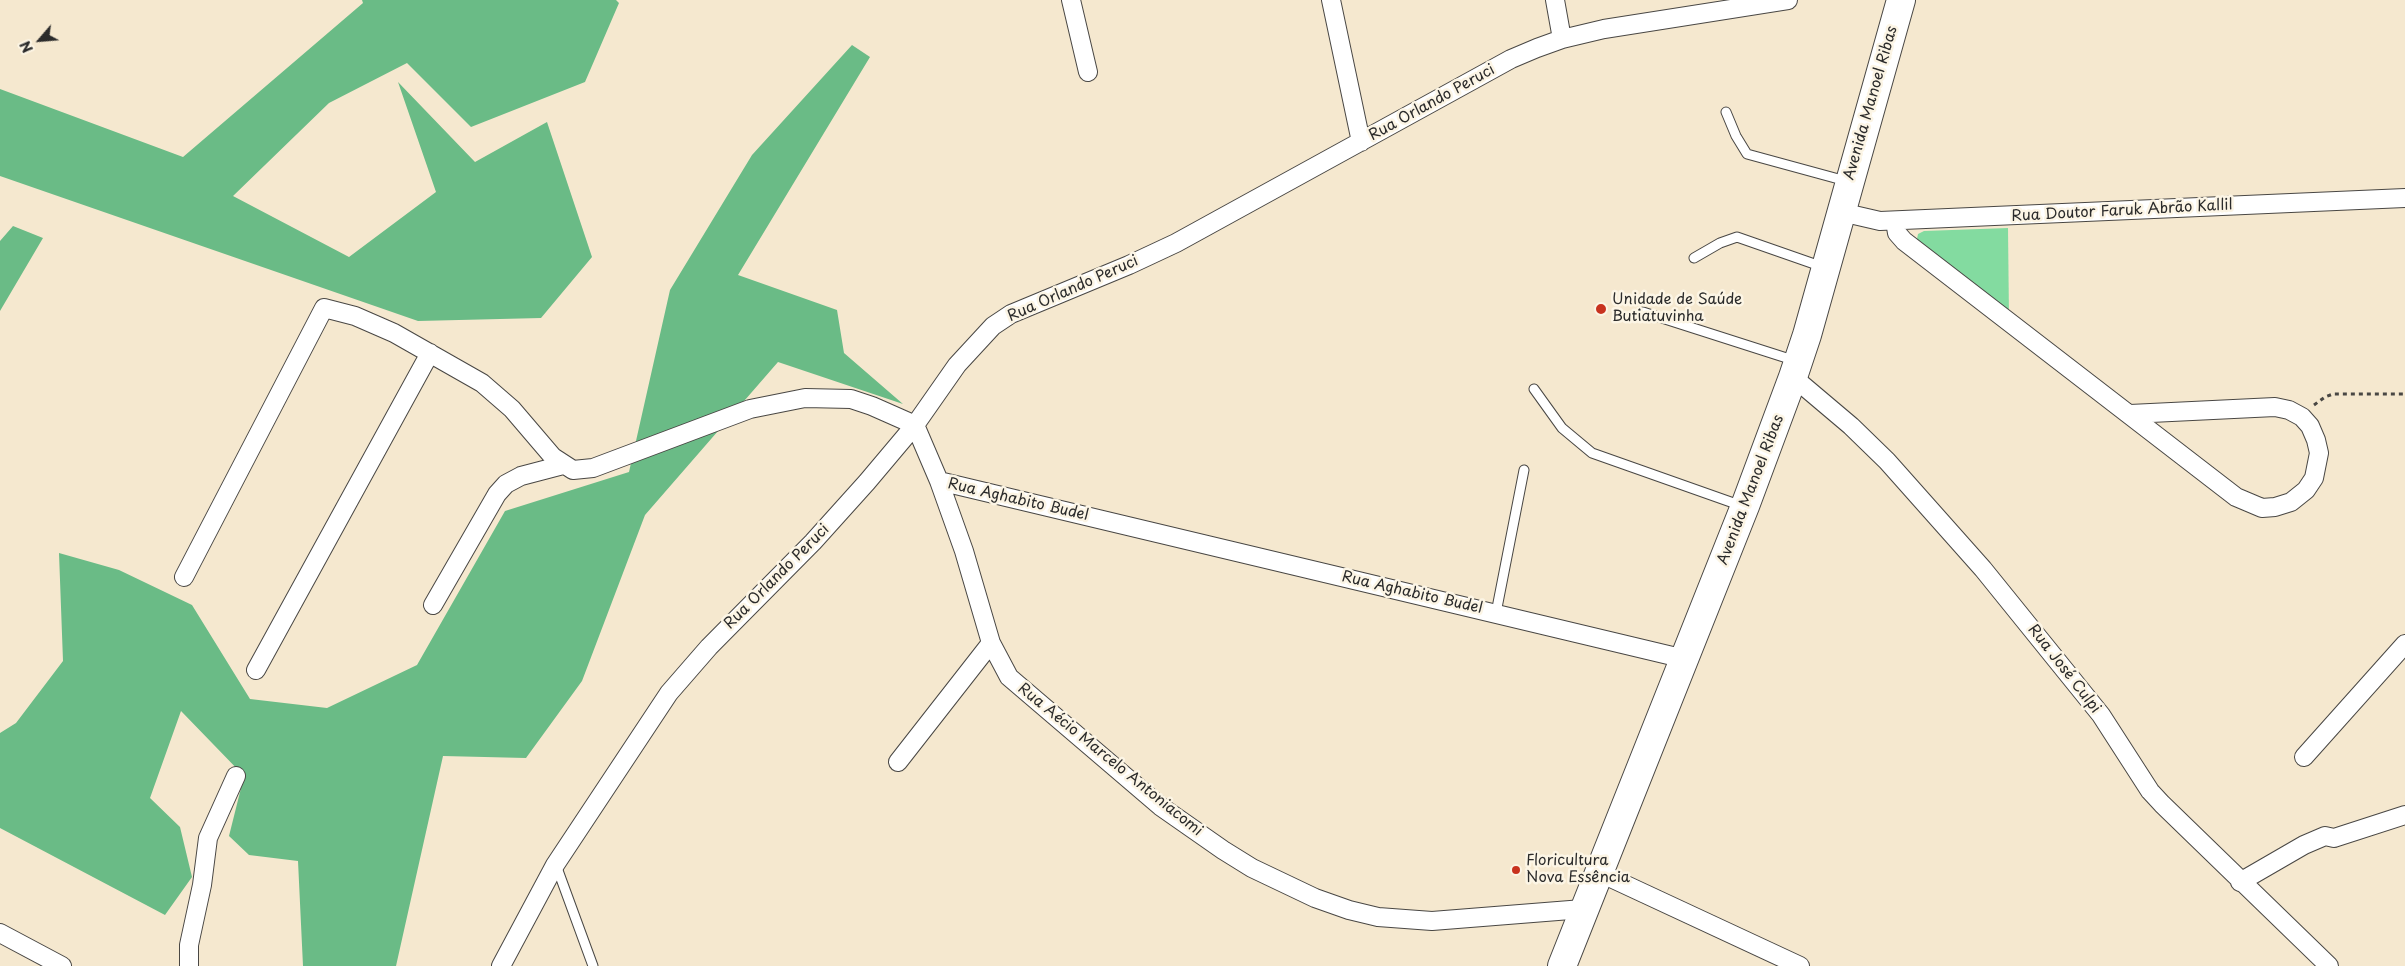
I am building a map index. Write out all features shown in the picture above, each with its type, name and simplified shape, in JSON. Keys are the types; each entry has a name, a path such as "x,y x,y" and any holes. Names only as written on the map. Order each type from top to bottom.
{"main road":[{"name":"Avenida Manoel Ribas","path":"1562,966 1583,909 1745,506 1796,369 1901,0"}],"street":[{"path":"1071,0 1088,72"},
{"path":"1331,0 1361,142"},
{"path":"1555,0 1562,39"},
{"name":"Rua Orlando Peruci","path":"501,966 556,865 669,693 709,647 840,513 915,425 968,351 999,322 1011,314 1129,265 1176,243 1511,59 1562,39 1604,29 1788,0"},
{"name":"Rua Doutor Faruk Abrão Kallil","path":"1841,212 1880,221 1896,221 2405,198"},
{"path":"1896,221 1896,230 1899,237 2236,497 2262,508 2275,508 2291,502 2306,490 2314,478 2319,453 2310,426 2302,417 2288,410 2275,407 2130,414"},
{"path":"184,577 324,308 374,323 482,383 497,394 553,457 573,470 593,468 720,418 779,402 805,398 851,399 915,425"},
{"path":"256,670 430,353"},
{"name":"Rua José Culpi","path":"1796,369 1933,512 2071,676 2105,722 2150,791 2244,886 2329,966"},
{"name":"Rua Aghabito Budel","path":"915,425 939,481 1685,659"},
{"path":"432,605 497,494 506,484 521,476 563,465"},
{"name":"Rua Aécio Marcelo Antoniacomi","path":"939,481 964,551 992,643 1009,677 1023,691 1160,806 1244,864 1281,883 1349,910 1405,920 1432,921 1583,909"},
{"path":"898,762 992,643"},
{"path":"2304,757 2405,644"},
{"path":"189,966 190,945 202,885 208,838 236,776"},
{"path":"2244,886 2304,845 2325,836 2334,838 2405,815"},
{"path":"1598,872 1800,966"},
{"path":"0,933 62,966"}],"lane":[{"path":"1726,112 1736,136 1747,154 1849,182"},
{"path":"1694,258 1720,243 1736,237 1826,268"},
{"path":"1643,312 1796,369"},
{"path":"1534,389 1562,428 1592,453 1745,506"},
{"path":"1496,613 1524,470"},
{"path":"556,865 593,966"}],"path":[{"path":"2302,417 2325,397 2334,394 2405,394"}],"green space":[{"path":"362,0 616,0 619,3 585,82 471,127 407,63 329,103 233,196 349,257 436,192 398,82 475,162 547,122 592,257 541,318 418,321 0,176 0,89 183,157 363,3"},
{"path":"852,45 870,57 738,275 837,310 844,353 903,404 778,362 645,515 582,681 526,758 443,756 396,966 303,966 298,861 249,855 229,836 244,776 181,711 150,798 180,827 192,877 165,915 0,828 0,733 16,723 63,661 59,553 119,570 192,605 250,699 327,708 417,665 505,511 629,472 670,290 752,155"},
{"path":"13,226 43,238 0,311 0,241"},
{"path":"2008,228 2009,319 1916,244 1918,234 1924,231"}],"place":[{"name":"Unidade de Saúde Butiatuvinha","path":"1601,309"},
{"name":"Floricultura Nova Essência","path":"1516,870"}]}
